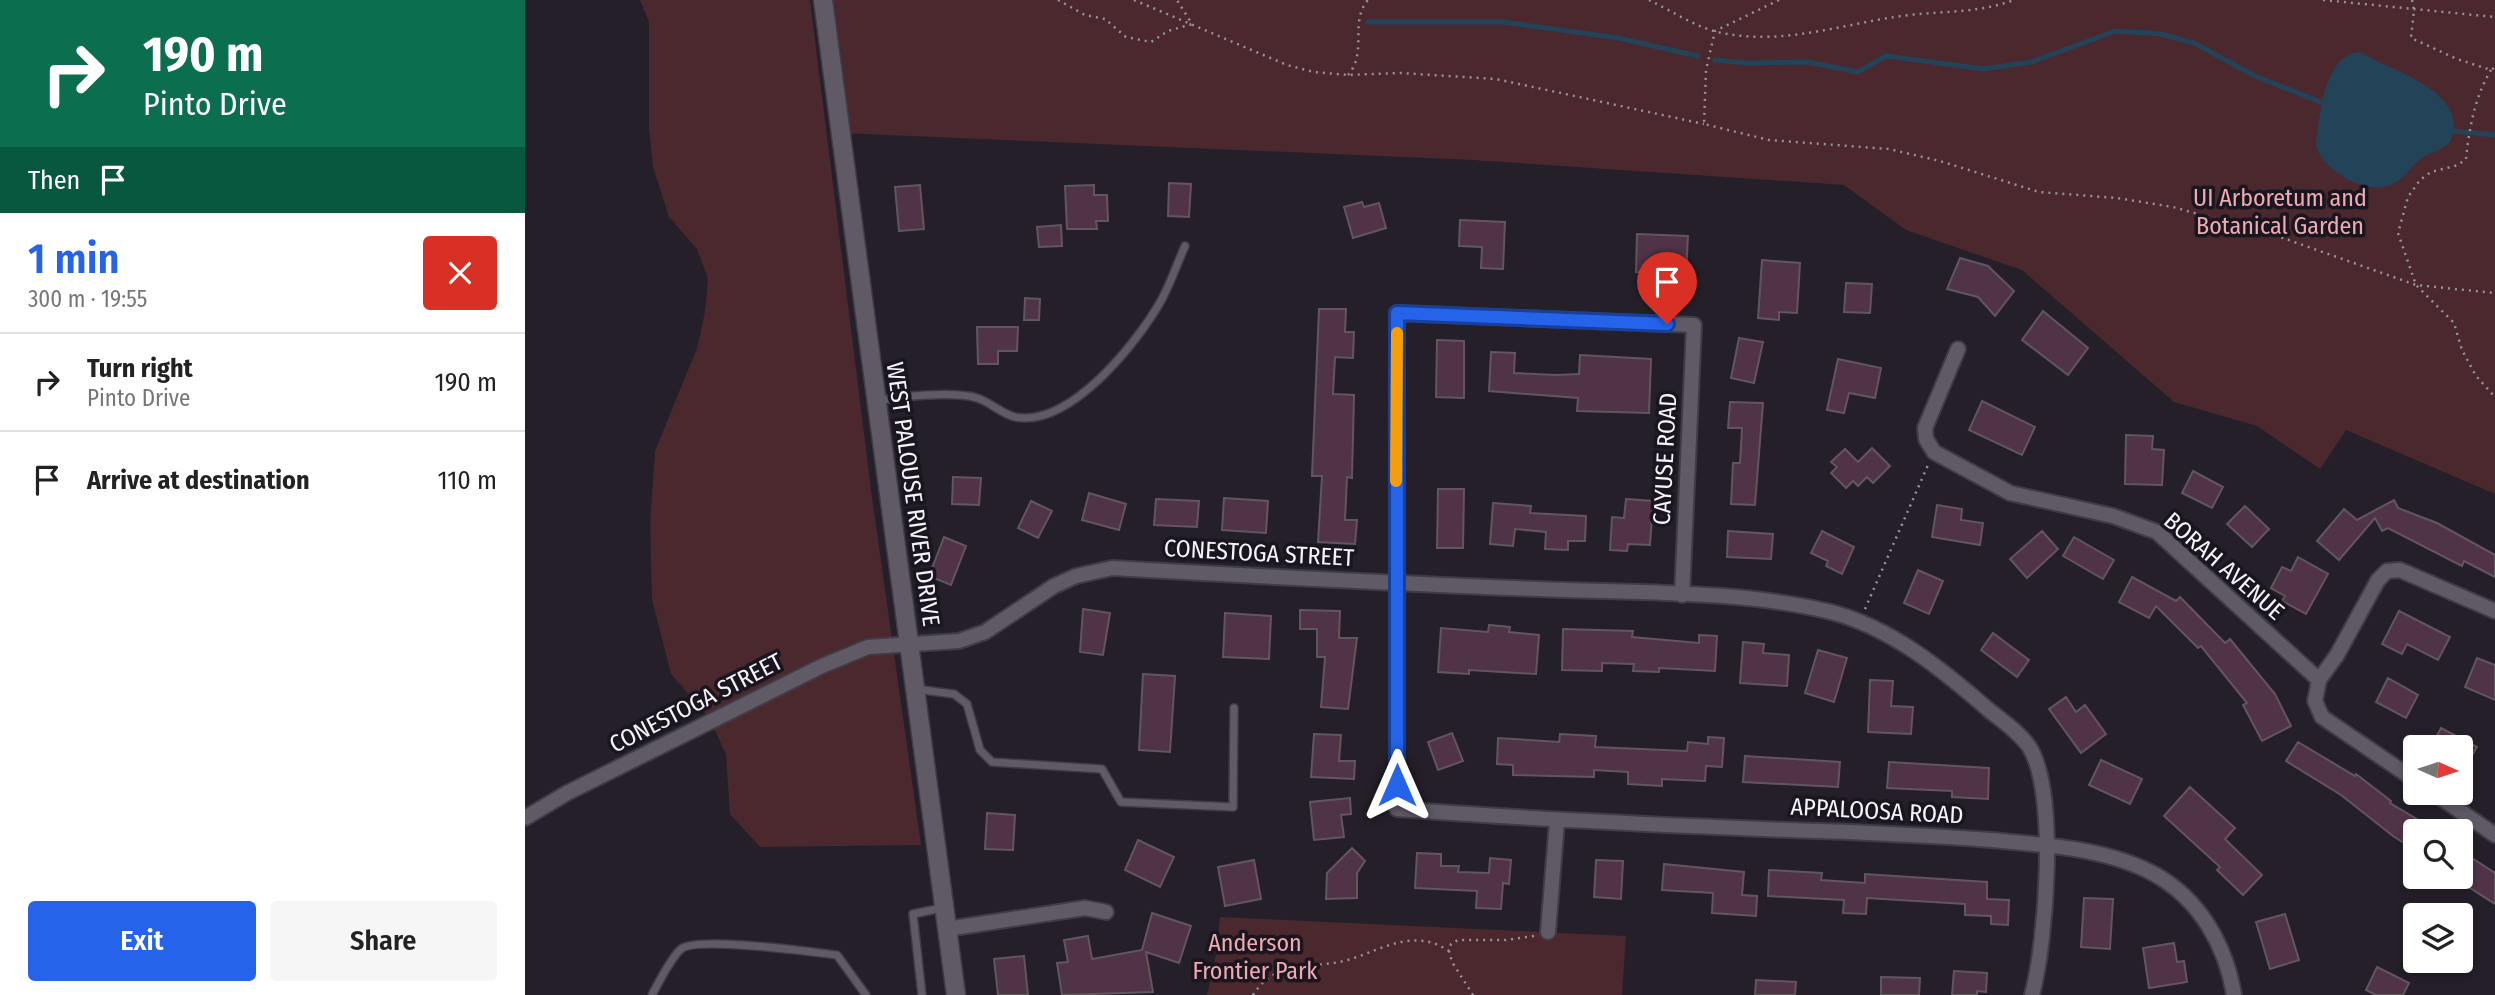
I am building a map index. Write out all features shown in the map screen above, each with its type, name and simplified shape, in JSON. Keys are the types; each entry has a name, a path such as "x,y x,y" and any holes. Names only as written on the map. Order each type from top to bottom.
{"street":[{"name":"WEST PALOUSE RIVER DRIVE","path":"824,0 955,995"},
{"name":"CAYUSE ROAD","path":"1395,583 1397,313 1694,325 1682,595"},
{"path":"1934,452 1926,439 1925,428 1958,349"},
{"name":"BORAH AVENUE","path":"1934,452 2010,493 2113,516 2157,532 2319,680"},
{"name":"CONESTOGA STREET","path":"525,818 567,793 822,666 868,647 959,640 985,632 1054,586 1076,576 1112,568 1682,595 1789,604 1860,622 1899,640 1965,690 2030,747 2042,780 2045,845 2037,973 2032,995"},
{"path":"2403,772 2322,717 2315,701 2319,680 2337,655 2378,580 2387,571 2400,570 2495,611"},
{"name":"APPALOOSA ROAD","path":"1395,583 1397,810 1557,821 1916,834 2045,845 2122,862 2154,874 2177,889 2201,915 2220,944 2231,973 2234,995"},
{"path":"2451,805 2495,835"},
{"path":"1548,932 1557,821"},
{"path":"947,929 1084,908 1107,912"}],"lane":[{"path":"876,401 907,395 976,397 1013,417 1034,418 1058,409 1092,388 1140,331 1161,300 1185,246"},
{"path":"915,689 954,694 967,704 980,750 992,762 1102,769 1121,802 1233,807 1234,708"},
{"path":"922,995 913,914 944,908"},
{"path":"652,995 682,949 695,944 768,947 837,955 866,995"}],"path":[{"path":"1058,0 1085,15 1105,19 1126,37 1138,41 1151,41 1168,31 1192,24"},
{"path":"1133,0 1287,65 1314,72 1348,75 1400,73 1496,79 1769,140 1889,149 1971,170 2039,192 2117,198 2173,207 2283,238 2416,285 2495,293"},
{"path":"1177,0 1182,2 1192,24"},
{"path":"1348,75 1358,57 1359,16 1368,0"},
{"path":"1649,0 1715,31 1773,39 1802,37 1908,16 1988,10 2014,0"},
{"path":"1715,31 1779,0"},
{"path":"2323,0 2495,17"},
{"path":"2412,0 2414,10 2411,38 2457,59 2493,69 2483,84 2473,117 2466,159 2458,165 2431,172 2408,197 2398,233 2416,285 2454,323 2462,350 2476,376 2495,397"},
{"path":"1704,124 1706,70 1715,31"},
{"path":"1860,622 1934,452"},
{"path":"1449,951 1458,940 1506,940 1548,932"},
{"path":"1253,995 1265,981 1284,968 1350,959 1392,943 1427,940 1449,951 1472,993"}],"green space":[{"path":"640,0 810,0 872,497 921,845 760,847 730,814 726,755 710,719 671,674 652,599 650,524 655,451 697,348 705,312 708,279 697,249 669,217 653,167 649,127 649,22"},
{"name":"UI Arboretum and Botanical Garden","path":"823,0 2495,0 2495,494 2346,430 2320,469 2257,426 2174,402 2022,270 1906,230 1844,185 1473,160 839,133"},
{"name":"Anderson Frontier Park","path":"1220,917 1626,936 1622,995 1207,995 1216,955"}],"water":[{"path":"2360,52 2429,88 2447,105 2454,122 2453,134 2447,144 2423,157 2395,183 2384,187 2372,187 2348,179 2327,164 2316,145 2322,104 2331,75 2338,64 2348,56"}],"building":[{"path":"1169,183 1191,184 1189,217 1168,216"},
{"path":"920,185 924,229 899,231 895,187"},
{"path":"1094,185 1094,195 1107,195 1108,221 1096,221 1097,229 1067,229 1065,186"},
{"path":"1362,202 1364,207 1379,203 1386,228 1353,238 1344,207"},
{"path":"1460,220 1505,222 1503,269 1481,268 1482,247 1459,246"},
{"path":"1061,225 1062,246 1039,247 1037,227"},
{"path":"1637,234 1688,236 1686,274 1636,272"},
{"path":"1960,258 1988,266 2014,291 1995,316 1978,297 1947,289"},
{"path":"1762,260 1800,263 1797,313 1779,312 1779,320 1758,318"},
{"path":"1846,283 1872,284 1870,313 1844,312"},
{"path":"1025,298 1040,299 1039,320 1024,320"},
{"path":"1319,309 1346,309 1345,332 1354,332 1353,358 1335,357 1333,394 1354,395 1352,478 1347,477 1345,520 1357,520 1355,544 1318,542 1322,476 1312,476"},
{"path":"2043,311 2088,348 2068,375 2022,340"},
{"path":"977,327 1018,327 1017,351 998,351 998,364 978,364"},
{"path":"1739,338 1763,342 1754,383 1731,378"},
{"path":"1437,340 1464,341 1464,398 1436,397"},
{"path":"1491,352 1515,353 1514,373 1556,375 1579,374 1580,355 1651,359 1649,413 1577,411 1578,398 1489,391"},
{"path":"1838,359 1881,368 1875,398 1849,393 1844,413 1827,410"},
{"path":"1982,401 2035,427 2022,455 1969,430"},
{"path":"1730,402 1763,403 1755,505 1731,504 1733,463 1740,463 1742,428 1728,428"},
{"path":"2126,435 2153,436 2152,449 2164,450 2162,485 2125,484"},
{"path":"1872,448 1890,466 1873,483 1867,477 1858,486 1853,481 1846,488 1831,473 1837,467 1831,462 1845,449 1858,462"},
{"path":"2193,471 2223,487 2212,508 2182,493"},
{"path":"953,477 981,478 979,505 952,504"},
{"path":"1438,489 1464,489 1463,548 1437,548"},
{"path":"1089,493 1126,504 1119,530 1082,520"},
{"path":"1224,498 1268,501 1266,533 1222,530"},
{"path":"1156,499 1199,501 1197,527 1154,525"},
{"path":"1626,499 1653,501 1650,545 1628,544 1627,551 1610,550 1612,517 1624,518"},
{"path":"2394,500 2398,508 2437,523 2495,555 2495,577 2464,561 2462,566 2388,528 2382,531 2375,518 2339,560 2317,541 2344,509 2357,520"},
{"path":"1031,501 1052,511 1038,538 1018,528"},
{"path":"1493,503 1531,506 1530,513 1586,516 1585,541 1568,541 1568,550 1545,549 1546,532 1515,529 1513,546 1490,544"},
{"path":"1937,505 1962,509 1961,520 1983,523 1980,545 1932,537"},
{"path":"2245,506 2269,529 2252,547 2227,524"},
{"path":"1728,531 1773,534 1771,559 1727,557"},
{"path":"1822,531 1854,547 1842,574 1826,566 1828,561 1811,553"},
{"path":"2042,531 2058,549 2027,578 2010,559"},
{"path":"944,537 966,546 951,585 929,576"},
{"path":"2074,537 2114,560 2103,579 2063,556"},
{"path":"2298,557 2328,574 2306,614 2282,601 2285,596 2271,588 2282,567 2291,571"},
{"path":"1918,570 1943,581 1929,614 1904,603"},
{"path":"2132,577 2176,601 2180,597 2225,643 2230,639 2275,694 2291,726 2262,741 2243,705 2247,703 2201,646 2198,648 2156,606 2149,618 2119,602"},
{"path":"1083,609 1110,613 1103,655 1080,652"},
{"path":"1300,610 1340,611 1339,638 1357,638 1348,709 1321,707 1325,657 1317,657 1317,629 1300,629"},
{"path":"2399,611 2450,637 2438,660 2407,644 2402,654 2382,644"},
{"path":"1225,613 1271,616 1269,659 1223,657"},
{"path":"1489,625 1510,627 1509,632 1539,635 1536,674 1469,670 1469,674 1438,672 1441,628 1488,632"},
{"path":"1563,629 1633,631 1632,637 1699,643 1699,635 1717,636 1715,671 1659,668 1659,672 1633,671 1634,664 1602,663 1602,671 1562,670"},
{"path":"1993,633 2029,660 2017,677 1981,650"},
{"path":"1743,642 1764,644 1763,653 1789,655 1787,686 1740,683"},
{"path":"1818,650 1847,658 1834,702 1805,693"},
{"path":"2477,658 2495,665 2495,700 2465,687"},
{"path":"1143,674 1175,676 1170,752 1139,750"},
{"path":"2388,678 2418,695 2406,718 2376,702"},
{"path":"1870,680 1893,681 1891,706 1913,707 1911,734 1868,732"},
{"path":"2066,697 2076,712 2085,705 2106,734 2081,753 2049,709"},
{"path":"2441,728 2454,735 2437,735"},
{"path":"1452,733 1463,761 1438,770 1428,742"},
{"path":"1314,734 1341,735 1339,761 1355,761 1354,779 1311,777"},
{"path":"1560,734 1596,736 1595,747 1687,751 1688,742 1708,744 1708,737 1724,738 1722,767 1706,766 1705,781 1662,779 1662,786 1628,784 1628,772 1594,770 1594,777 1513,775 1513,765 1497,764 1498,738 1559,742"},
{"path":"2298,742 2355,776 2356,774 2391,801 2390,803 2417,819 2403,819 2403,842 2341,795 2286,761"},
{"path":"1745,756 1840,762 1838,787 1743,782"},
{"path":"2101,760 2142,779 2130,804 2089,785"},
{"path":"1889,762 1989,768 1988,799 1952,797 1952,791 1887,788"},
{"path":"2190,787 2235,828 2225,839 2262,875 2243,895 2217,870 2220,867 2164,816"},
{"path":"1350,798 1351,814 1341,815 1344,837 1314,840 1310,802"},
{"path":"987,813 1015,815 1013,850 985,849"},
{"path":"1138,840 1174,857 1160,887 1125,870"},
{"path":"1352,848 1365,861 1357,873 1357,898 1326,899 1327,873"},
{"path":"1417,853 1441,854 1441,866 1459,866 1458,872 1489,873 1490,858 1511,860 1509,884 1503,883 1501,909 1476,908 1477,891 1415,888"},
{"path":"2473,859 2495,873 2495,904 2472,889"},
{"path":"1254,860 1261,899 1225,906 1218,867"},
{"path":"1596,860 1623,861 1621,899 1594,897"},
{"path":"1664,864 1744,872 1742,895 1757,896 1756,916 1712,913 1713,893 1662,890"},
{"path":"1769,870 1822,873 1821,880 1865,883 1865,874 1987,882 1987,899 2009,900 2008,925 1991,924 1991,916 1965,915 1965,904 1867,898 1866,914 1843,913 1844,900 1768,896"},
{"path":"2084,898 2113,899 2110,949 2081,947"},
{"path":"1152,913 1191,926 1179,963 1146,952 1153,992 1062,995 1057,963 1068,962 1064,940 1088,936 1092,959 1142,950"},
{"path":"2285,914 2299,960 2270,969 2256,922"},
{"path":"2174,943 2177,962 2184,961 2187,982 2149,988 2143,948"},
{"path":"1024,956 1028,995 998,995 994,959"},
{"path":"2377,967 2409,983 2403,995 2376,995 2366,990"},
{"path":"1954,971 1987,973 1986,992 1977,991 1977,995 1952,995"},
{"path":"1881,977 1920,978 1919,995 1881,995"},
{"path":"1756,980 1796,982 1795,995 1755,995"}],"waterway":[{"path":"1368,22 1503,22 1618,38 1698,56"},
{"path":"1715,60 1746,63 1808,62 1858,72 1886,56 1984,69 2032,62 2115,31 2161,34 2194,43 2255,76 2323,103"},
{"path":"2454,131 2495,135"}],"slow traffic":[{"path":"1396,481 1397,333"}],"route":[{"path":"1397,785 1397,313 1667,324"}]}
